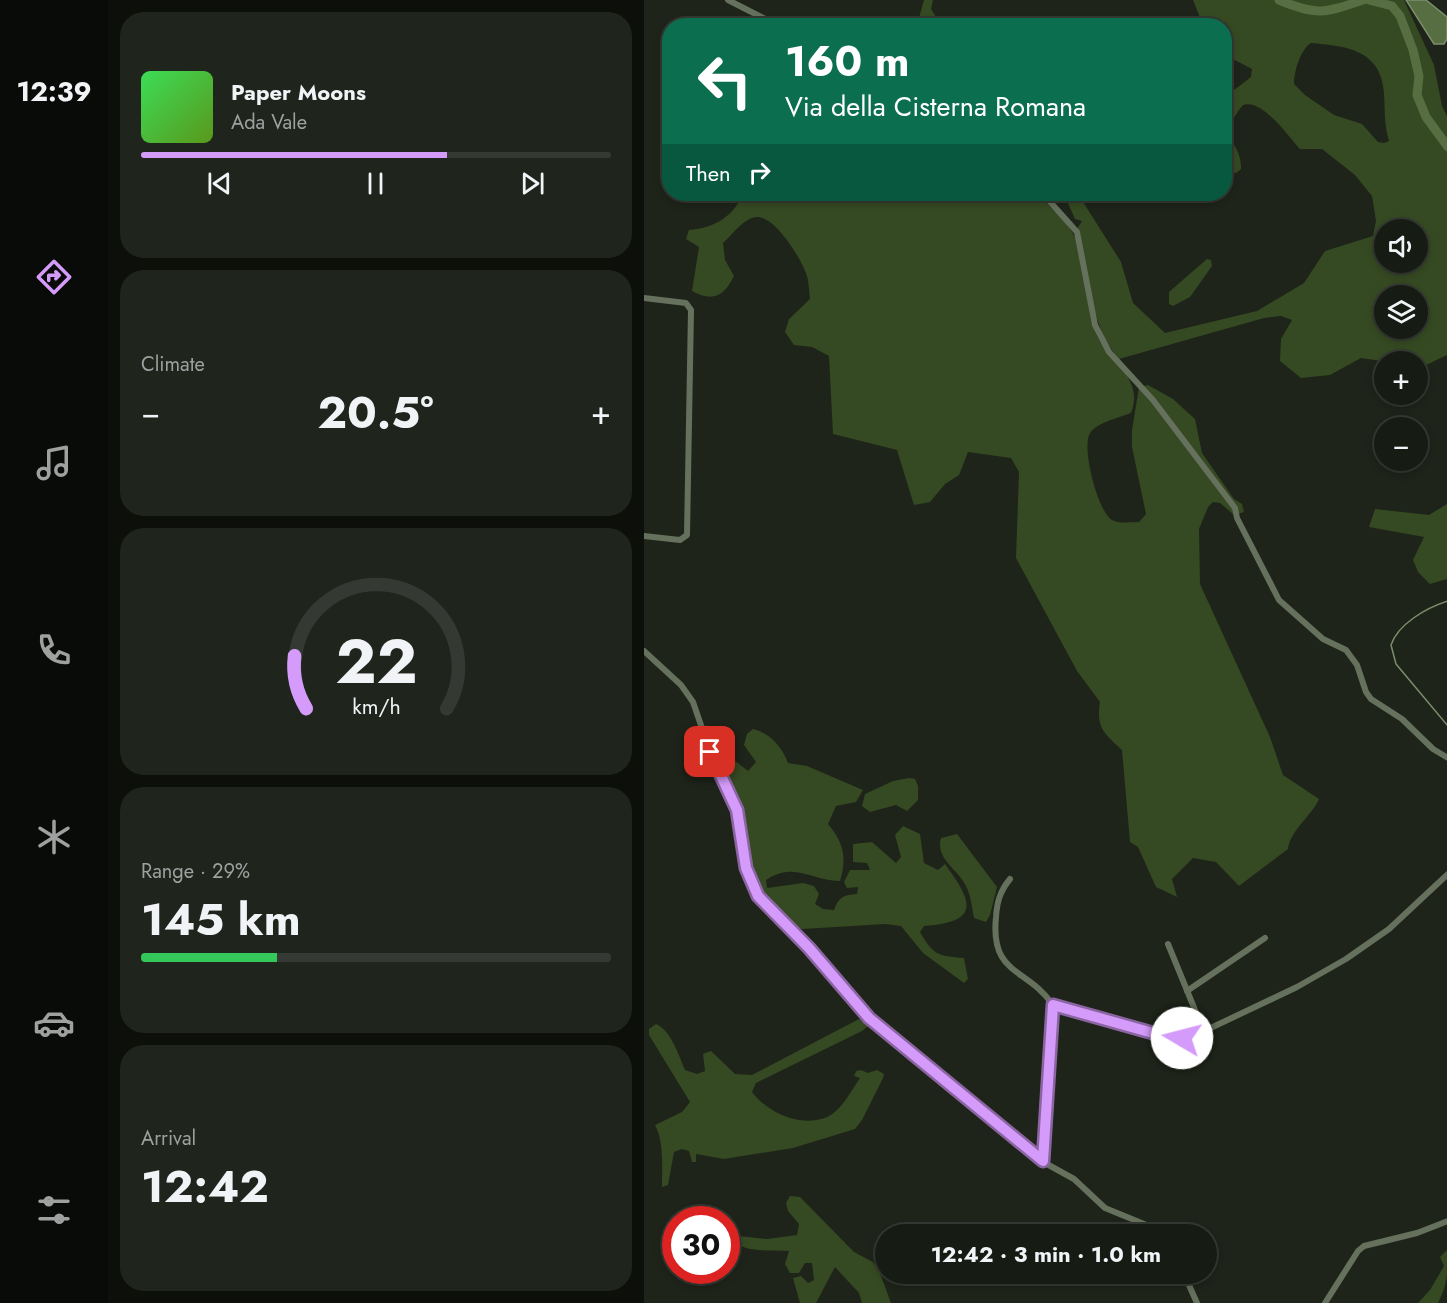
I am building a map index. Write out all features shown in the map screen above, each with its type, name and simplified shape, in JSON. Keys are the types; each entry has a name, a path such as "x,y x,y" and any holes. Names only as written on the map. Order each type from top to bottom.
{"street":[{"path":"728,0 763,18"},
{"path":"1049,201 1077,232 1098,333 1109,352 1133,376 1184,439 1235,508 1237,518 1279,600 1323,639 1346,650 1357,664 1366,692 1372,699 1403,719 1433,749 1448,758"},
{"path":"644,298 686,303 691,310 687,535 680,540 644,536"},
{"path":"644,651 681,685 693,702 713,760 737,810 746,868 758,896 809,948 869,1018 1043,1161 1076,1180 1105,1208 1140,1224"},
{"path":"1010,879 1001,891 996,908 994,935 997,948 1009,967 1043,993 1053,1005 1164,1036 1182,1038 1204,1032 1297,987 1343,961 1389,929 1448,874"},
{"path":"1187,991 1265,938"},
{"path":"1168,944 1204,1032"},
{"path":"1043,1161 1053,1005"},
{"path":"1325,1303 1358,1251 1364,1246 1417,1233 1448,1221"},
{"path":"1188,1284 1197,1303"}],"shaded area":[{"path":"924,0 933,0 931,9 937,18 919,18"},
{"path":"1193,0 1404,0 1434,65 1442,106 1447,116 1447,355 1428,364 1428,351 1374,351 1374,360 1361,358 1330,375 1301,378 1280,361 1281,339 1292,320 1281,316 1264,318 1119,359 1109,345 1101,330 1091,297 1077,229 1082,221 1075,219 1067,201 1082,201 1121,262 1133,303 1165,333 1257,311 1304,283 1325,251 1373,236 1374,231 1374,273 1428,273 1428,219 1376,219 1372,196 1355,175 1322,149 1300,149 1274,120 1258,107 1250,104 1243,105 1232,122 1232,92 1251,77 1252,69 1232,59 1232,18 1200,18","holes":["1311,43 1348,49 1369,59 1381,78 1389,141 1378,142 1362,124 1334,115 1305,95 1294,84 1298,62"]},
{"path":"1406,0 1426,0 1447,17 1447,39 1444,44 1434,44"},
{"path":"1232,141 1238,151 1241,169 1236,173 1232,172"},
{"path":"1045,201 1068,226 1080,249 1092,323 1096,334 1123,370 1133,389 1134,400 1131,413 1098,426 1090,433 1088,440 1092,479 1107,515 1118,522 1139,522 1146,514 1132,447 1132,430 1139,387 1148,385 1173,399 1195,419 1202,453 1234,499 1242,504 1244,512 1234,515 1220,503 1213,502 1208,507 1199,529 1200,584 1270,737 1283,775 1319,799 1293,835 1288,849 1239,886 1216,862 1193,858 1172,879 1177,897 1156,887 1138,847 1130,842 1122,750 1102,729 1099,718 1100,702 1077,671 1016,558 1019,472 1011,458 968,452 959,475 945,484 930,502 914,505 897,450 833,434 829,356 812,347 794,345 785,332 789,319 810,299 808,279 804,269 794,250 779,231 763,218 751,218 738,227 723,243 725,260 734,276 726,289 717,296 711,297 692,291 699,247 686,239 689,230 707,227 722,220 739,202"},
{"path":"1207,259 1211,260 1212,266 1190,297 1173,306 1169,304 1169,292"},
{"path":"1447,504 1447,579 1430,584 1418,572 1413,560 1424,537 1369,527 1375,509 1429,515"},
{"path":"706,725 726,731 734,760 748,771 756,762 744,745 747,734 753,729 774,741 788,763 807,766 863,790 856,802 836,806 828,824 838,838 843,851 840,881 803,873 786,872 766,880 767,888 803,883 814,886 819,894 815,904 823,909 834,910 842,897 857,894 858,887 847,888 844,882 850,870 870,870 867,863 853,862 853,844 872,842 896,863 901,857 895,835 903,826 920,834 924,863 938,870 945,864 962,889 966,899 963,915 942,924 924,926 920,932 937,953 964,958 968,979 964,983 923,953 901,926 885,924 803,929 790,927 754,885 747,862 743,816 716,756"},
{"path":"915,779 918,786 918,800 907,811 896,805 870,812 862,806 865,794 893,781"},
{"path":"957,834 997,887 986,922 974,918 966,886 941,852 941,838"},
{"path":"859,1019 868,1026 862,1031 756,1083 752,1092 767,1106 785,1116 806,1121 817,1120 832,1114 841,1105 860,1078 854,1076 856,1071 861,1070 868,1073 877,1070 884,1074 883,1078 862,1120 855,1129 793,1148 724,1159 696,1154 696,1162 692,1162 689,1151 682,1149 674,1152 668,1185 662,1187 661,1147 655,1125 682,1112 690,1102 649,1035 649,1029 656,1024 666,1032 685,1070 697,1074 705,1071 703,1054 711,1051 735,1074 752,1075"},
{"path":"790,1196 800,1197 854,1252 873,1262 875,1284 884,1284 891,1303 862,1303 859,1293 835,1267 816,1303 800,1303 793,1278 801,1276 808,1283 814,1280 812,1263 805,1263 799,1273 790,1273 785,1264 789,1251 740,1246 740,1236 767,1239 797,1235 799,1224 788,1211 786,1203"},
{"path":"1447,1250 1447,1277 1438,1303 1418,1303 1430,1290 1444,1266 1440,1257"}],"waterway":[{"path":"1279,0 1303,9 1321,11 1363,0"},
{"path":"1369,0 1392,6 1400,16 1413,50 1419,76 1417,95 1426,117 1448,147"},
{"path":"1448,601 1431,608 1406,624 1391,645 1396,664 1448,726"}],"route":[{"path":"710,752 737,810 746,868 758,896 809,948 869,1018 1043,1161 1053,1005 1160,1035 1182,1038"}]}
